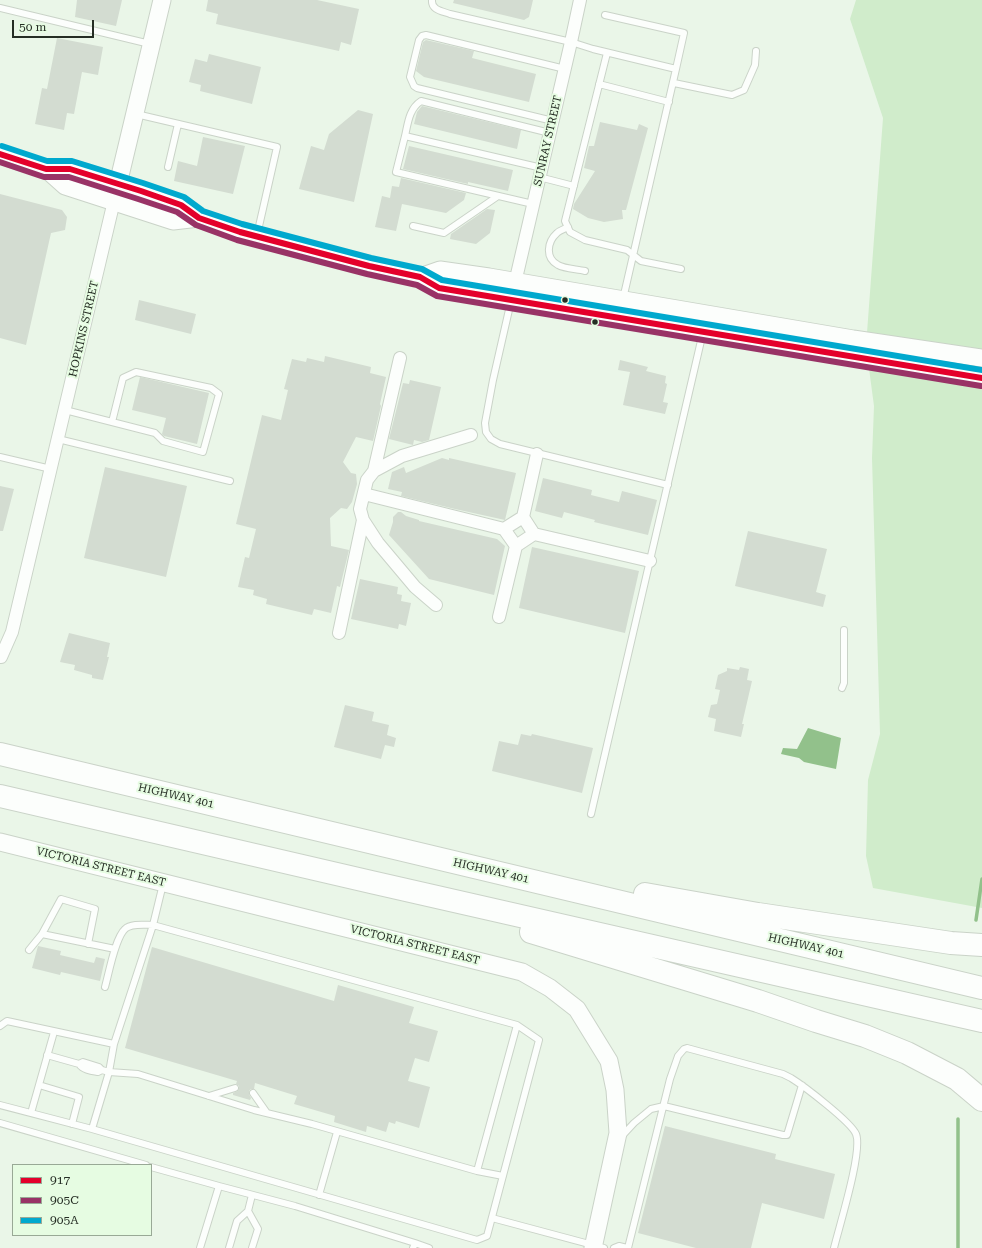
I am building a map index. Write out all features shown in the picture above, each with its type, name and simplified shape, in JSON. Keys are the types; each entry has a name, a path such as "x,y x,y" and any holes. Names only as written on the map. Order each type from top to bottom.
{"highway":[{"name":"HIGHWAY 401","path":"0,754 982,988"},
{"path":"0,796 982,1021"},
{"path":"444,860 758,914 951,943 982,945"},
{"path":"371,882 865,1036 907,1053 957,1079 982,1100"}],"main road":[{"name":"HOPKINS STREET","path":"118,184 162,0"},
{"path":"0,154 46,170 65,186 114,202 174,221 199,218"},
{"path":"46,170 70,169 141,190 181,205 199,218 256,237 369,266 420,277 439,288 982,378"},
{"path":"420,277 440,270 853,339 982,358"},
{"name":"VICTORIA STREET EAST","path":"0,842 522,972 550,988 577,1008 610,1061 615,1090 618,1133 596,1247"}],"street":[{"name":"SUNRAY STREET","path":"511,300 580,0"},
{"name":"HOPKINS STREET","path":"1,657 12,632 118,184"},
{"path":"374,471 400,358"},
{"path":"436,606 415,587 378,543 363,520 360,509 367,480 374,471 402,456 471,435"},
{"path":"504,529 523,517 537,454"},
{"path":"364,494 504,529 516,546"},
{"path":"523,517 534,534 650,562"},
{"path":"339,632 363,520"},
{"path":"499,618 516,546 534,534"}],"lane":[{"path":"432,0 433,7 450,14 571,42 607,53 676,69"},
{"path":"0,8 151,44"},
{"path":"605,15 684,33 674,83 623,300"},
{"path":"551,127 417,88 414,86 410,77 419,40 422,36 565,68"},
{"path":"674,83 732,95 744,90 755,65 756,51"},
{"path":"607,53 565,221 570,232 585,240 628,250 641,261 681,270"},
{"path":"599,84 669,102"},
{"path":"534,204 396,172 411,112 416,104 421,101 551,127"},
{"path":"135,114 277,147 256,237"},
{"path":"168,167 178,124"},
{"path":"405,136 541,173 574,186"},
{"path":"413,226 444,233 498,196"},
{"path":"568,227 558,232 549,246 549,254 552,260 558,265 586,271"},
{"path":"511,300 485,422 486,432 491,439 500,444 537,454 668,485"},
{"path":"591,814 707,315"},
{"path":"65,410 155,433 163,442 204,452 219,394 211,388 136,372 123,378 112,422"},
{"path":"58,439 230,481"},
{"path":"0,456 51,469"},
{"path":"842,688 844,682 844,630"},
{"path":"92,1129 109,1072 114,1044 153,925 163,883"},
{"path":"29,950 42,934 61,899 95,909 88,944"},
{"path":"0,1105 92,1129 477,1240 487,1236 539,1040 517,1025 153,925 133,926 126,928 117,943 106,987"},
{"path":"42,934 115,949"},
{"path":"0,1026 7,1021 114,1044"},
{"path":"477,1171 517,1025"},
{"path":"31,1113 54,1032"},
{"path":"614,1248 619,1246 627,1248 673,1070 682,1051 687,1048 783,1074 802,1085 838,1114 853,1129 858,1140 854,1168 834,1248"},
{"path":"47,1055 79,1064 83,1062 92,1064 109,1072 138,1074 267,1113 312,1124 477,1171 503,1176"},
{"path":"39,1085 79,1096 72,1124"},
{"path":"615,1144 634,1123 651,1109 664,1106 787,1135 802,1085"},
{"path":"209,1096 235,1088"},
{"path":"253,1093 267,1113"},
{"path":"0,1123 143,1164"},
{"path":"319,1195 337,1132"},
{"path":"152,1166 295,1206 414,1245 429,1248"},
{"path":"200,1248 219,1186"},
{"path":"229,1248 237,1221 248,1211 252,1195"},
{"path":"248,1211 258,1229 252,1248"},
{"path":"492,1218 596,1247"}],"shaded area":[{"path":"856,0 982,0 982,908 873,888 866,856 868,780 880,734 872,458 874,406 866,346 883,118 850,19"},
{"path":"808,728 841,738 836,769 804,762 799,758 781,754 783,748 797,749"}],"building":[{"path":"77,0 122,0 116,26 75,17"},
{"path":"208,0 317,0 359,9 351,45 341,42 339,51 216,24 218,14 206,11"},
{"path":"454,0 533,0 529,17 524,20 453,3"},
{"path":"57,38 103,47 98,75 82,72 74,114 67,113 64,130 35,124 42,88 47,89"},
{"path":"426,40 474,51 472,58 536,74 529,102 424,77 416,71 423,42"},
{"path":"209,54 261,67 252,104 200,91 201,85 189,82 195,59 207,62"},
{"path":"422,106 521,130 517,149 414,124 417,112"},
{"path":"358,110 373,114 354,202 299,189 311,146 324,150 329,134"},
{"path":"600,122 637,130 639,124 648,128 626,210 622,210 623,219 604,222 588,218 573,209 574,204 595,171 584,168 589,146 594,146"},
{"path":"203,137 245,146 233,194 174,181 178,161 197,166"},
{"path":"409,146 513,170 508,191 468,182 468,184 403,169"},
{"path":"401,178 466,193 464,200 446,213 402,204 396,231 375,227 382,196 390,198 392,186 399,187"},
{"path":"0,194 62,210 67,217 65,230 51,233 26,345 0,338"},
{"path":"487,209 495,210 490,233 476,244 450,239 451,234"},
{"path":"139,300 196,314 191,334 135,320"},
{"path":"325,356 371,367 370,373 386,377 373,441 356,437 343,462 351,473 356,474 357,484 352,502 347,509 341,508 330,518 331,546 349,550 340,587 337,586 331,613 314,609 312,615 266,604 267,599 253,595 254,590 238,587 245,557 249,558 256,529 236,524 262,415 281,420 288,390 284,389 292,359 306,362 307,358 324,362"},
{"path":"620,360 648,367 646,371 666,376 665,383 667,384 663,402 668,403 665,414 623,405 630,372 618,370"},
{"path":"140,377 209,393 197,444 164,436 162,434 166,418 132,410"},
{"path":"410,380 441,387 429,440 422,442 414,440 413,445 389,439 403,383 409,384"},
{"path":"442,458 449,460 449,458 516,473 505,520 401,496 402,492 388,489 392,472 404,467 406,473"},
{"path":"105,467 187,486 166,577 84,558"},
{"path":"543,478 592,490 591,495 619,502 622,491 657,500 648,535 594,522 595,520 564,512 562,518 535,511"},
{"path":"0,486 14,489 3,531 0,531"},
{"path":"398,512 419,521 497,539 505,546 494,595 429,579 389,535 393,517"},
{"path":"748,531 827,549 816,592 826,595 823,607 735,586"},
{"path":"532,547 639,571 625,633 519,608"},
{"path":"360,579 398,587 397,594 402,595 401,601 411,603 406,626 399,624 398,629 351,619"},
{"path":"69,633 110,643 107,657 109,657 103,680 92,678 92,675 74,670 75,665 60,662"},
{"path":"740,667 749,669 747,680 752,681 742,724 744,724 741,737 714,731 716,719 708,717 711,705 717,704 720,690 715,689 718,675 727,671 727,668 739,670"},
{"path":"345,705 374,712 372,721 389,725 387,735 396,738 394,747 385,745 381,759 334,747"},
{"path":"521,734 531,736 532,734 593,748 582,793 492,771 499,741 518,745"},
{"path":"38,946 61,951 60,955 94,963 96,957 105,959 100,981 61,972 60,975 32,968"},
{"path":"152,947 334,1001 338,985 414,1007 409,1023 438,1031 429,1062 415,1058 408,1081 430,1087 419,1128 396,1121 395,1124 389,1122 386,1132 367,1126 366,1132 334,1122 335,1116 294,1104 297,1096 255,1083 254,1089 249,1091 251,1098 250,1100 233,1095 233,1093 239,1089 239,1086 236,1084 237,1081 125,1048"},
{"path":"665,1126 776,1154 775,1159 835,1174 824,1219 762,1203 751,1248 696,1248 638,1233"}],"waterway":[{"path":"976,920 982,879"},
{"path":"958,1119 958,1248"}],"transit line":[{"name":"905A","path":"2,146 47,161 72,161 184,197 203,211 242,224 371,258 422,269 442,280 982,370"},
{"name":"917","path":"0,154 46,169 70,169 181,205 199,218 240,232 369,266 420,277 439,288 982,378"},
{"name":"905C","path":"0,162 44,177 69,177 177,212 196,225 237,240 367,274 417,285 437,296 981,386"}]}
